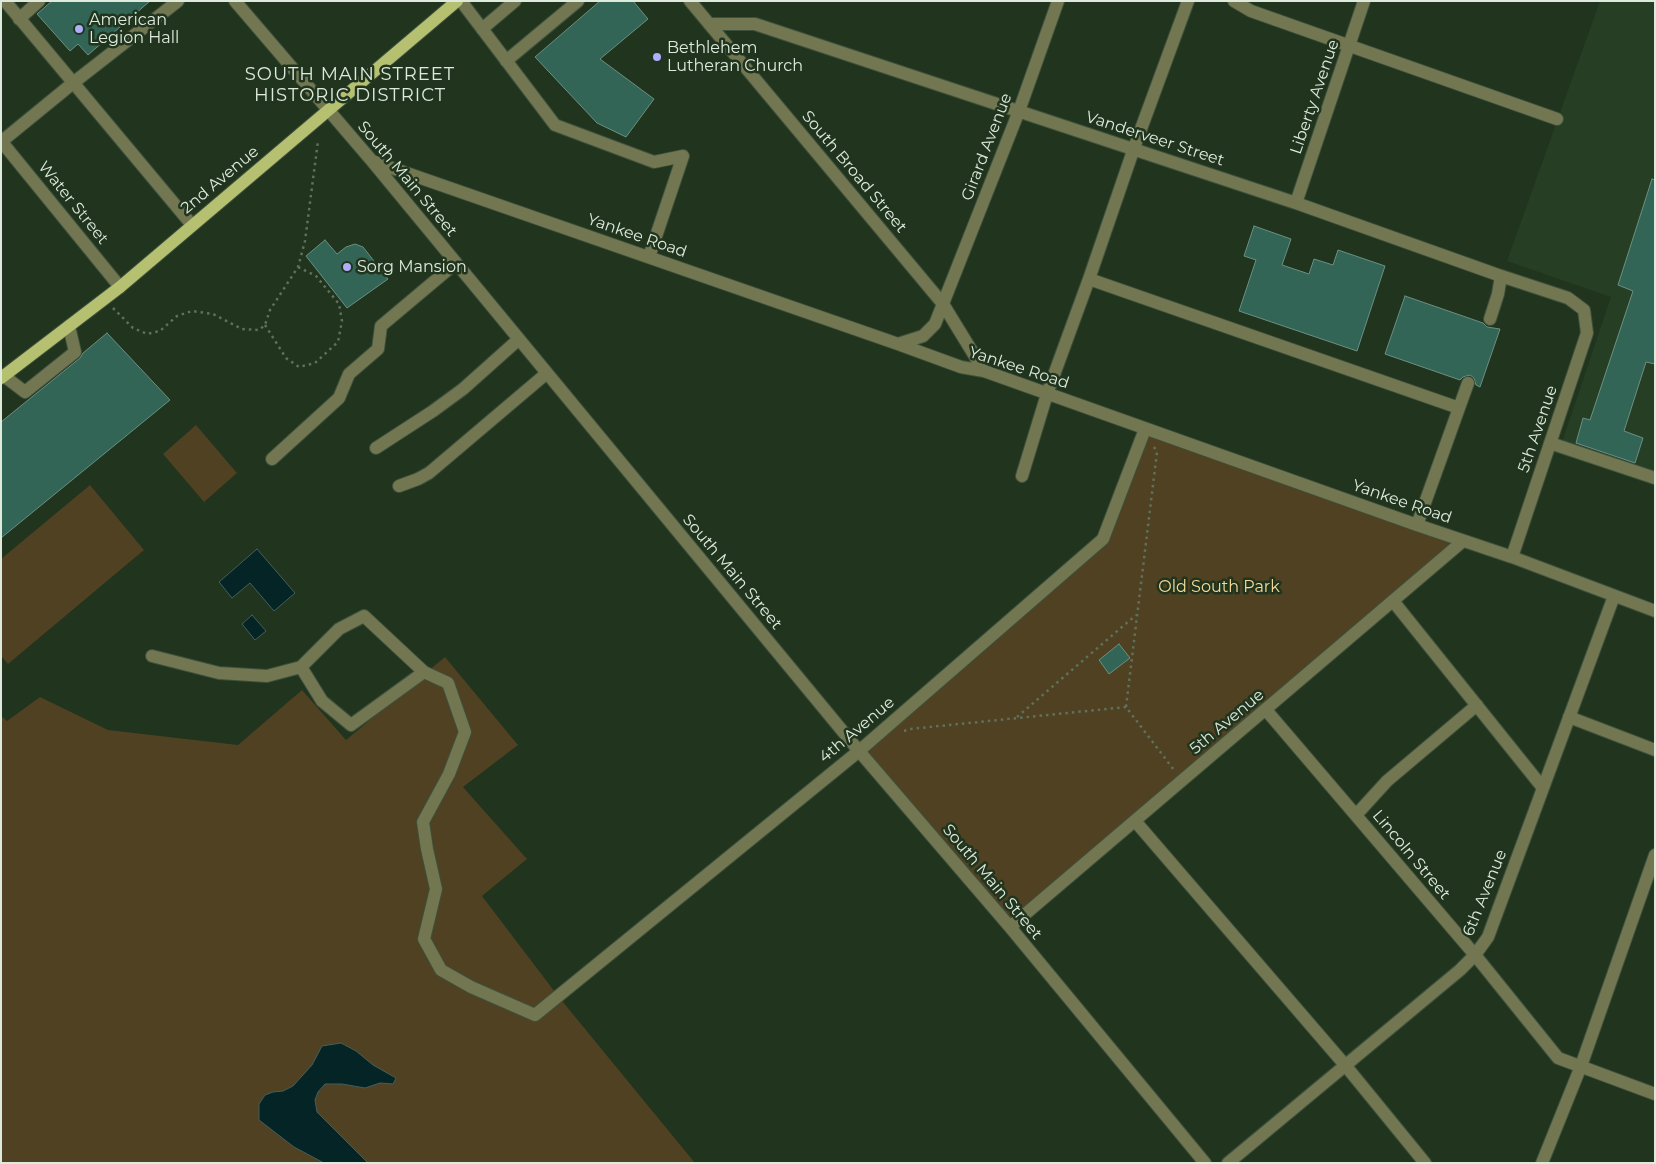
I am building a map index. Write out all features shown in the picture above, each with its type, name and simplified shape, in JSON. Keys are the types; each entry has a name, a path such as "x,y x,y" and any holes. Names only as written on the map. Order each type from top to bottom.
{"main road":[{"name":"2nd Avenue","path":"3,377 120,286 456,1"}],"street":[{"path":"5,1 192,225"},
{"path":"19,18 39,1"},
{"path":"2,141 178,1"},
{"name":"South Main Street","path":"235,1 372,161 859,751 1010,927 1206,1163"},
{"path":"461,1 556,125 654,162 683,156 649,257"},
{"path":"482,29 515,1"},
{"path":"506,61 578,1"},
{"name":"South Broad Street","path":"690,1 943,304 984,371"},
{"name":"Girard Avenue","path":"898,344 923,336 935,324 1019,111 1058,1"},
{"path":"1022,476 1047,394 1188,1"},
{"path":"1234,1 1251,11 1557,119"},
{"name":"Liberty Avenue","path":"1296,202 1364,1"},
{"name":"Vanderveer Street","path":"709,24 755,24 1296,202 1501,276 1568,298 1584,310"},
{"name":"Water Street","path":"2,141 120,286"},
{"name":"Yankee Road","path":"372,161 961,367 984,371 1512,557 1655,610"},
{"path":"272,459 338,398 350,374 378,348 380,326 456,263"},
{"path":"1490,319 1498,294 1501,276"},
{"path":"1089,279 1459,408"},
{"name":"5th Avenue","path":"1512,557 1587,333 1584,310"},
{"path":"3,377 26,392 75,352 69,326"},
{"path":"376,448 463,389 519,339"},
{"path":"399,486 418,480 429,473 547,373"},
{"path":"1417,525 1468,383"},
{"name":"4th Avenue","path":"424,672 448,683 465,732 449,774 423,822 436,889 424,939 441,970 472,987 535,1015 859,751 1103,539 1145,429"},
{"path":"1550,443 1655,478"},
{"name":"5th Avenue","path":"1010,927 1463,541"},
{"name":"6th Avenue","path":"1228,1163 1460,970 1475,955 1488,937 1614,596"},
{"path":"1393,601 1543,788"},
{"path":"152,656 219,673 267,676 301,667 338,630 364,616 424,672 351,725 322,701 301,667"},
{"path":"1356,815 1387,781 1477,705"},
{"name":"Lincoln Street","path":"1266,710 1475,955 1558,1058 1655,1094"},
{"path":"1569,717 1655,750"},
{"path":"1135,822 1345,1065 1424,1163"},
{"path":"1542,1163 1581,1066 1655,855"}],"path":[{"path":"113,308 133,328 147,334 160,331 177,316 192,311 213,314 242,329 259,330 265,325 270,310 298,267 305,242 318,141"},
{"path":"265,325 286,358 298,367 315,364 338,342 342,321 339,304 316,276 298,267"},
{"path":"1145,429 1157,452 1126,707 1182,781"},
{"path":"1016,718 1137,615"},
{"path":"901,733 910,729 1126,707"}],"shaded area":[{"path":"1600,1 1655,1 1655,473 1562,442 1611,297 1507,261"}],"green space":[{"path":"196,425 237,473 204,502 163,454"},
{"name":"Old South Park","path":"1145,429 1463,541 1010,927 859,751 1103,539"},
{"path":"90,485 144,550 8,664 1,656 1,559"},
{"path":"445,657 518,745 463,787 527,859 482,896 558,996 695,1163 1,1163 1,716 7,721 40,697 108,730 238,745 302,690 346,740"}],"water":[{"path":"257,549 295,593 274,611 250,583 232,598 219,582"},
{"path":"252,615 266,631 255,640 242,624"},
{"path":"341,1043 396,1078 393,1084 380,1083 365,1088 342,1084 325,1084 318,1092 315,1100 317,1112 368,1163 324,1163 294,1147 259,1120 259,1104 265,1095 283,1091 293,1086 312,1065 322,1046"}],"building":[{"name":"American Legion Hall","path":"52,1 150,1 88,55 78,44 70,51 37,14"},
{"path":"600,1 633,1 648,19 600,59 654,99 626,137 597,123 535,57"},
{"path":"1652,179 1655,180 1655,364 1646,362 1624,431 1643,438 1635,463 1576,443 1583,418 1590,420 1633,291 1618,285"},
{"path":"1254,226 1291,239 1282,265 1309,274 1314,259 1333,265 1338,250 1385,266 1357,351 1239,311 1256,260 1244,256"},
{"name":"Sorg Mansion","path":"325,240 337,254 346,247 355,244 363,247 388,279 347,308 306,256"},
{"path":"1405,296 1483,323 1487,327 1500,329 1480,387 1476,385 1474,378 1470,375 1460,380 1385,354"},
{"path":"107,333 170,400 1,538 1,422 80,358 83,353"},
{"path":"1119,644 1130,658 1109,674 1099,660"}],"place":[{"name":"American Legion Hall","path":"79,29"},
{"name":"Bethlehem Lutheran Church","path":"657,57"},
{"name":"Sorg Mansion","path":"347,267"}],"district":[{"name":"SOUTH MAIN STREET HISTORIC DISTRICT","path":"350,85"}]}
